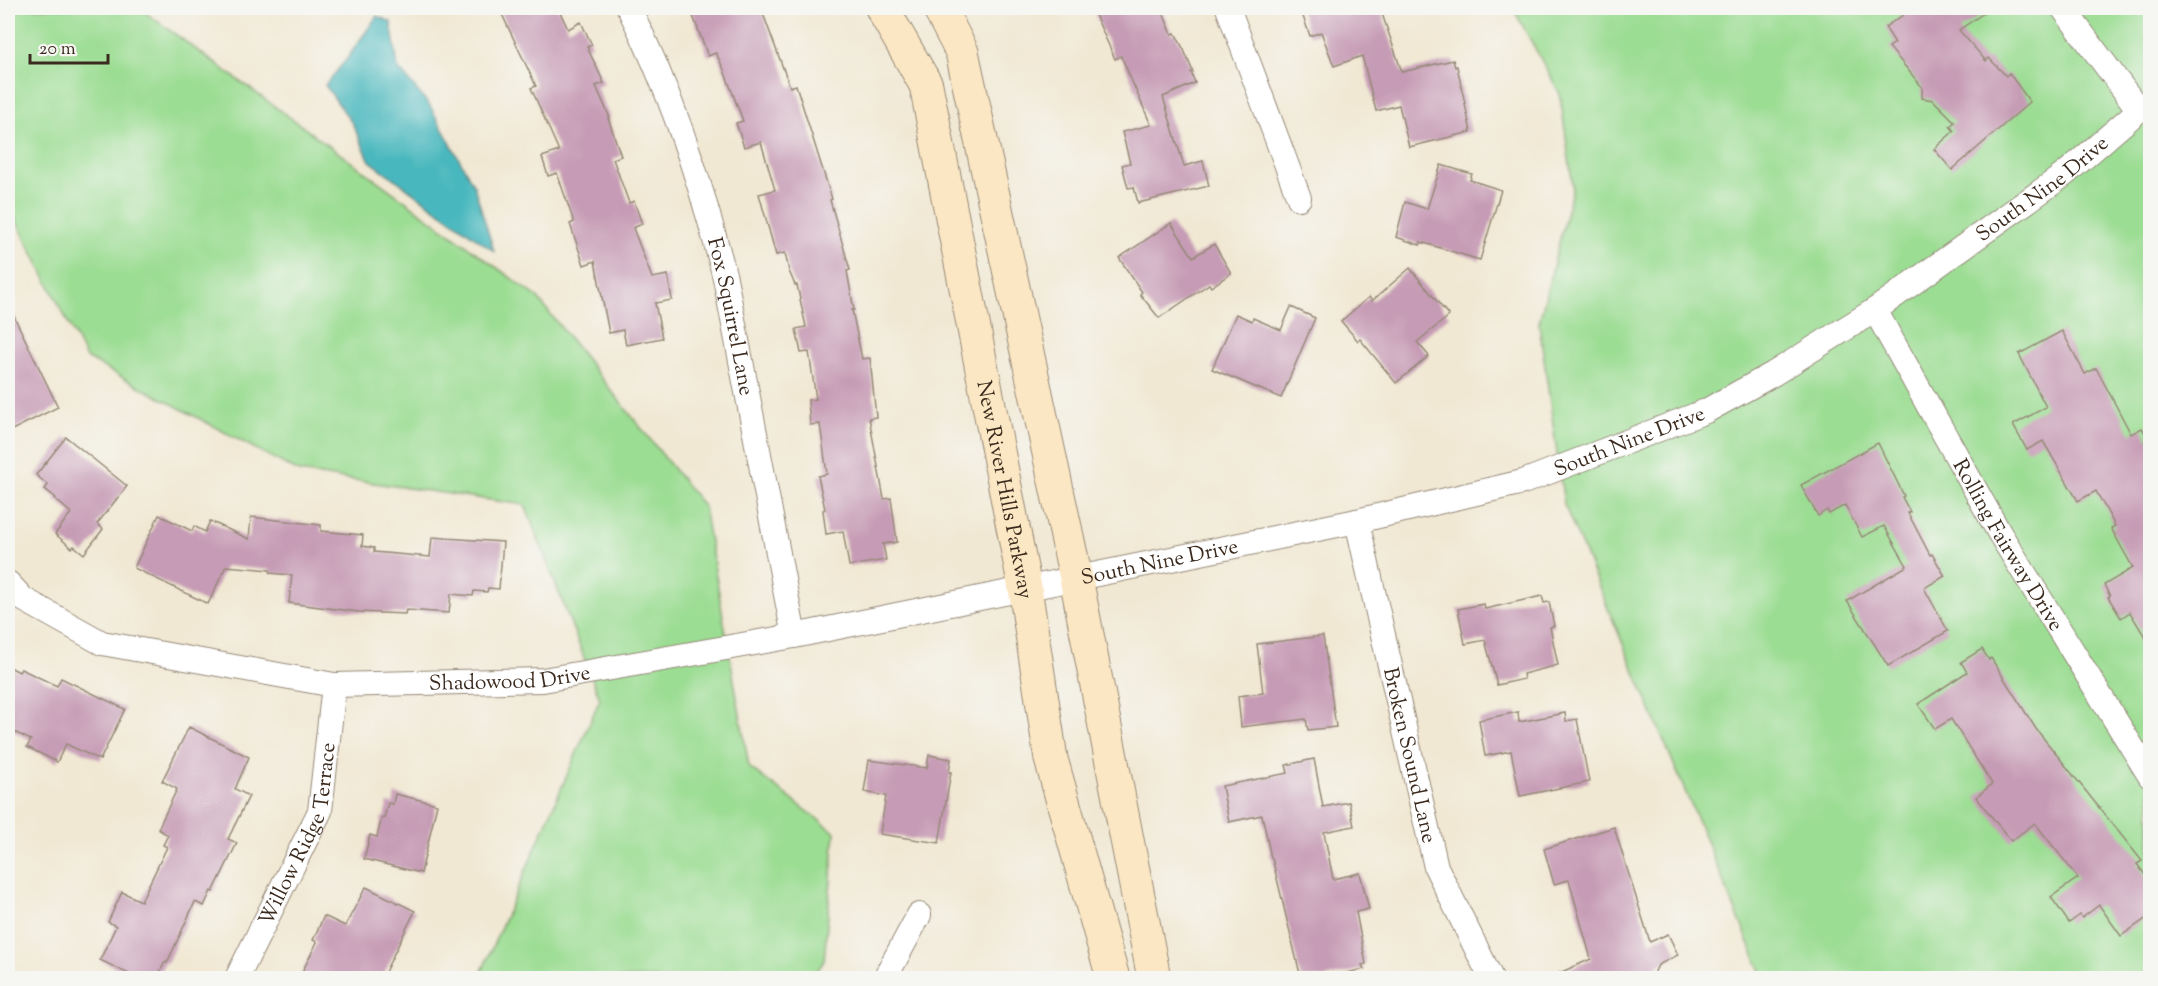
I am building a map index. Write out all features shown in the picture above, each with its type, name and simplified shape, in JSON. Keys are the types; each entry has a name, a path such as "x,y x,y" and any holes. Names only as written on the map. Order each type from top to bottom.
{"street":[{"name":"Fox Squirrel Lane","path":"629,8 642,33 687,146 712,228 725,278 794,636"},
{"name":"New River Hills Parkway","path":"882,8 926,85 1025,588 1051,759 1113,978"},
{"path":"939,8 962,52 1076,578 1154,978"},
{"path":"1228,8 1299,198"},
{"path":"2063,8 2145,107"},
{"name":"South Nine Drive","path":"1025,588 1357,521 1522,482 1706,411 1773,374 1875,310 2065,174 2145,107"},
{"name":"Rolling Fairway Drive","path":"1875,310 2000,534 2151,776"},
{"name":"Broken Sound Lane","path":"1357,521 1436,867 1491,978"},
{"name":"Shadowood Drive","path":"8,583 23,599 102,643 334,685 543,680 794,636 1025,588"},
{"name":"Willow Ridge Terrace","path":"237,978 320,811 334,685"},
{"path":"885,978 919,915"}],"green space":[{"path":"8,8 139,8 536,296 704,507 749,767 835,832 824,961 812,978 479,978 600,699 525,505 299,472 86,358 8,204"},
{"path":"1513,8 2150,8 2150,978 1764,978 1564,504 1539,323 1573,187 1560,94"}],"water":[{"path":"377,16 391,22 398,68 430,106 474,186 494,251 370,161 352,123 325,85"}],"building":[{"path":"499,8 558,8 568,29 581,22 592,45 587,47 604,83 596,86 610,118 608,118 621,156 613,159 629,203 634,201 642,224 633,228 652,278 668,275 672,300 655,303 662,338 626,345 623,330 609,333 595,261 584,265 570,224 574,222 557,173 548,176 542,157 559,151 531,88 536,86"},
{"path":"690,8 761,8 790,87 796,85 832,199 830,200 850,270 847,271 854,310 852,310 862,359 870,358 876,417 869,418 884,499 891,498 897,542 883,544 886,560 849,566 843,531 826,534 823,510 825,509 818,476 827,474 820,424 810,425 808,400 816,399 809,352 801,353 796,329 806,327 797,285 789,271 785,253 776,255 759,194 775,190 761,142 744,147 736,123 743,121 724,70 716,53 708,56"},
{"path":"1092,8 1161,8 1172,34 1175,33 1184,50 1195,83 1163,97 1184,166 1203,161 1209,186 1138,203 1134,187 1128,188 1122,165 1130,163 1122,132 1151,125 1121,56 1115,59"},
{"path":"1300,8 1380,8 1402,72 1453,60 1455,67 1457,66 1471,132 1409,147 1399,105 1376,111 1362,56 1334,66 1321,32 1310,36"},
{"path":"1898,8 1991,8 1959,30 1986,61 1989,58 2006,76 2009,73 2030,102 1952,170 1934,149 1954,131 1950,126 1955,122 1933,100 1922,98 1922,87 1889,47 1895,43 1885,27 1903,15"},
{"path":"1441,165 1472,174 1470,180 1501,190 1480,260 1396,237 1405,202 1427,209"},
{"path":"1171,223 1193,257 1214,244 1231,273 1211,287 1209,284 1159,318 1140,294 1142,292 1119,258"},
{"path":"1410,268 1449,316 1417,342 1429,356 1396,383 1360,339 1358,341 1341,321 1369,297 1372,301"},
{"path":"8,304 58,407 8,432"},
{"path":"1291,307 1315,318 1281,398 1212,369 1236,314 1252,321 1253,318 1281,330"},
{"path":"2062,331 2085,374 2096,368 2131,434 2142,428 2151,443 2151,647 2130,612 2121,618 2108,597 2110,596 2104,585 2133,568 2111,528 2115,526 2096,491 2078,501 2043,441 2027,450 2013,425 2046,407 2019,354"},
{"path":"66,437 127,486 97,524 103,529 84,554 74,546 72,548 55,534 71,513 45,489 48,485 36,475"},
{"path":"1878,443 1904,496 1902,497 1910,512 1908,513 1930,555 1932,554 1945,576 1924,588 1948,631 1888,666 1847,601 1907,566 1884,526 1862,537 1845,505 1829,514 1827,510 1818,516 1801,485"},
{"path":"159,515 192,531 194,526 205,532 210,521 249,539 251,517 321,525 321,531 363,535 362,546 374,548 374,552 430,557 432,537 503,542 499,589 488,588 487,592 474,591 473,596 451,594 449,613 406,610 405,614 359,612 289,603 292,575 270,573 270,570 226,566 208,604 134,568"},
{"path":"1542,596 1544,603 1549,602 1554,626 1550,627 1558,665 1523,674 1524,679 1497,685 1485,640 1465,644 1458,609 1484,604 1485,609"},
{"path":"1323,636 1336,727 1308,730 1306,719 1241,727 1238,696 1263,693 1257,644"},
{"path":"1982,649 1989,660 1991,658 2036,729 2142,861 2137,864 2151,883 2151,915 2121,936 2099,905 2082,918 2080,915 2069,923 2051,897 2078,878 2035,823 2011,841 1976,797 1992,784 1951,719 1935,729 1918,704 1967,672 1961,662"},
{"path":"8,666 19,672 21,669 57,686 61,678 125,709 100,760 66,744 57,762 27,747 31,740 8,729"},
{"path":"1518,712 1519,722 1565,713 1566,721 1577,719 1589,782 1520,796 1511,751 1485,756 1479,720"},
{"path":"189,727 249,757 235,789 249,796 228,839 237,843 213,892 211,891 204,906 195,902 167,963 165,962 157,978 137,978 100,960 116,926 108,922 122,892 141,901 167,847 163,845 168,835 158,829 177,789 162,781"},
{"path":"929,755 951,759 949,772 951,772 939,843 880,834 886,796 864,792 869,760 927,768"},
{"path":"1314,759 1323,807 1349,802 1354,826 1324,832 1333,879 1360,873 1369,909 1356,912 1366,964 1362,965 1364,969 1325,978 1301,978 1262,815 1229,822 1222,786 1288,773 1286,765"},
{"path":"395,794 437,804 421,873 364,859 370,835 377,837 382,817 384,818 388,803 393,804"},
{"path":"1614,827 1650,942 1668,934 1678,955 1658,965 1652,978 1548,978 1591,959 1569,880 1554,884 1544,849"},
{"path":"366,887 415,911 382,978 299,978 317,942 313,940 324,916 345,926"}]}
